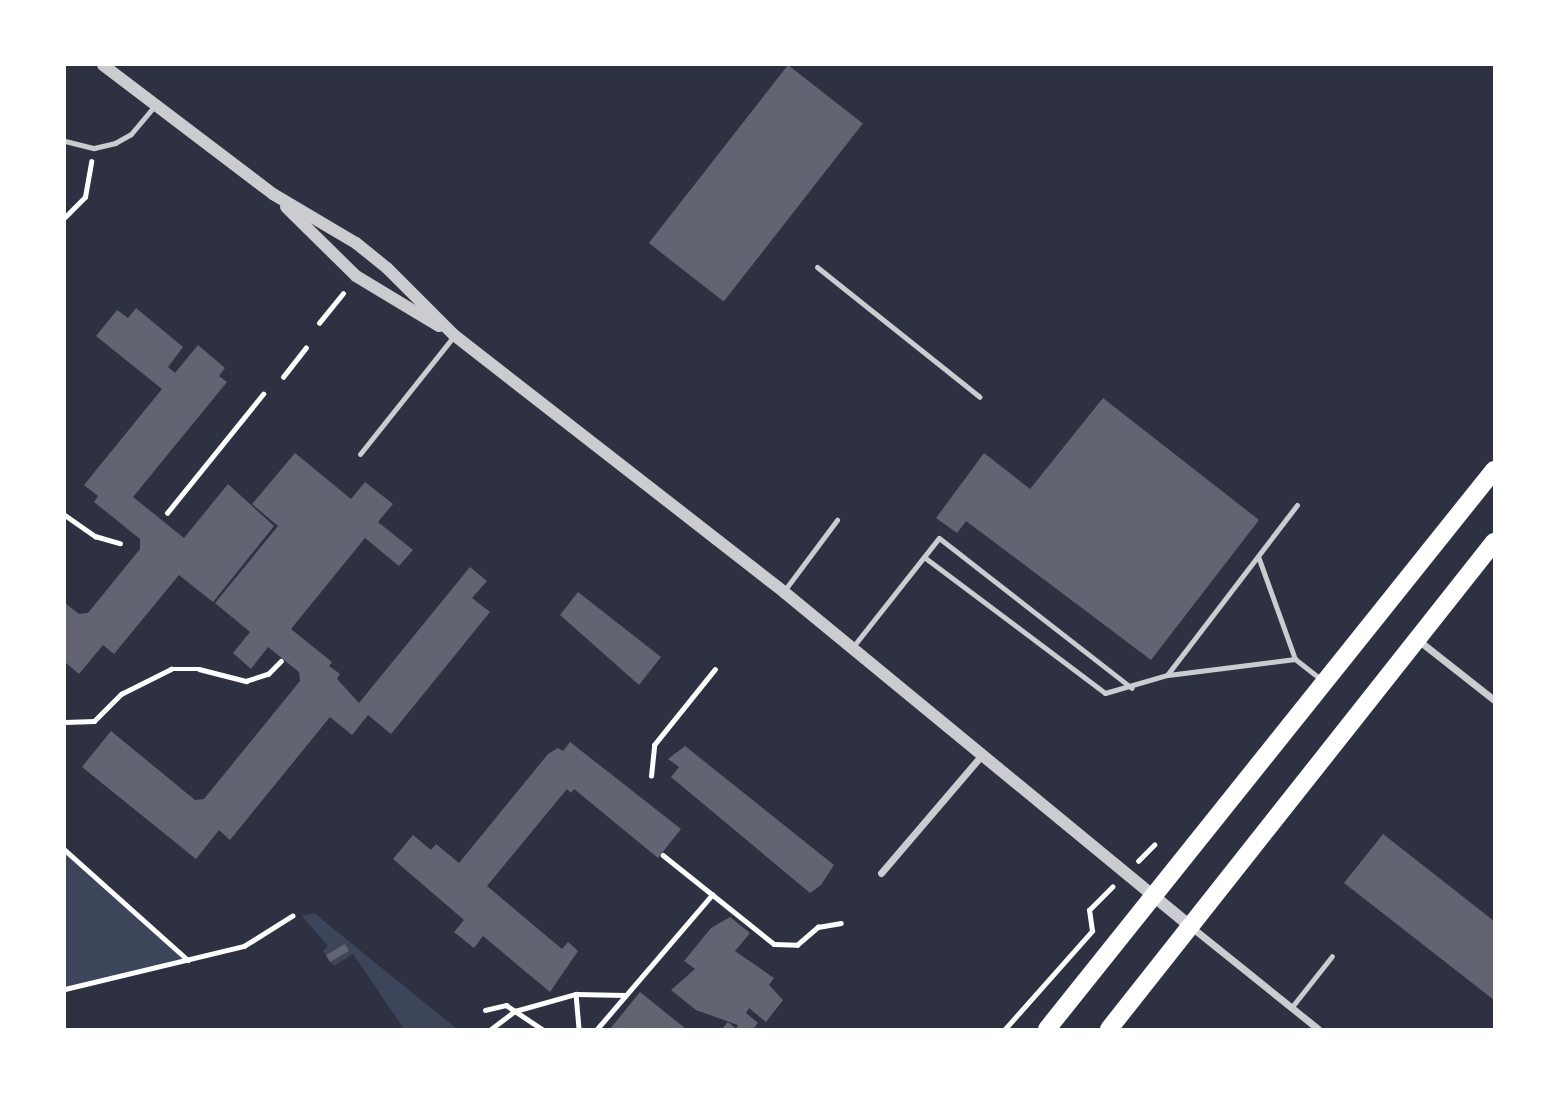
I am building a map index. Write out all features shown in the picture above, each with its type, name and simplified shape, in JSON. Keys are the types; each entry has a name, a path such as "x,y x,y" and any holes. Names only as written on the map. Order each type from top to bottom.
{"main road":[{"path":"1047,1029 1155,898 1494,470"},
{"path":"1109,1029 1494,542"}],"street":[{"path":"103,65 273,194 356,243 387,268 454,335"},
{"path":"273,194 348,269 454,335 783,592 979,757 1318,1029"},
{"path":"1417,640 1494,700"},
{"path":"881,873 979,757"}],"lane":[{"path":"65,141 94,148 131,134 155,105"},
{"path":"817,267 980,397"},
{"path":"360,454 454,335"},
{"path":"1167,675 1297,505"},
{"path":"783,592 836,520"},
{"path":"852,648 939,538 1132,688"},
{"path":"924,556 1105,693 1132,688 1167,675 1295,659"},
{"path":"1258,556 1295,659 1325,684"},
{"path":"1291,1008 1332,956"}],"path":[{"path":"65,217 85,197 94,148"},
{"path":"319,323 343,293"},
{"path":"283,377 306,348"},
{"path":"167,513 263,394"},
{"path":"65,515 95,536 120,542"},
{"path":"65,722 94,721 121,694 171,669 199,669 246,681 268,674 281,661"},
{"path":"651,776 654,745 715,669"},
{"path":"65,850 189,960"},
{"path":"663,855 774,944 797,945 818,927 841,923"},
{"path":"1005,1029 1092,931 1089,910 1125,874"},
{"path":"597,1029 712,895"},
{"path":"65,989 244,946 292,916"},
{"path":"491,1029 515,1011 576,994 626,996"},
{"path":"576,994 579,1029"},
{"path":"485,1010 506,1005 541,1029"}],"shaded area":[{"path":"65,850 189,960 65,992"},
{"path":"314,913 457,1029 404,1029 353,954 334,966 323,951 328,946 302,916"}],"building":[{"path":"788,65 863,123 724,302 649,243"},
{"path":"136,308 183,347 168,367 175,373 198,345 225,368 219,376 227,382 133,497 184,538 228,484 274,526 213,602 179,575 114,654 103,645 79,674 65,662 65,603 79,614 88,613 140,549 140,539 94,502 98,496 84,485 162,389 96,336 117,310 128,318"},
{"path":"1103,398 1259,520 1151,660 966,521 957,533 936,518 984,453 1030,489"},
{"path":"295,453 351,499 365,482 393,504 378,522 413,550 399,566 365,538 291,629 332,662 329,666 340,674 337,679 359,703 470,567 487,581 472,598 490,612 391,734 368,715 352,735 330,717 230,840 219,830 196,859 82,767 111,731 195,800 204,799 300,681 299,672 268,647 251,669 233,653 250,632 215,603 278,526 252,504"},
{"path":"578,592 661,657 639,685 560,615"},
{"path":"570,742 681,829 658,858 574,789 571,793 567,789 487,886 562,949 568,942 578,951 550,992 483,936 474,948 454,932 464,920 393,859 413,835 431,850 436,844 459,863 548,754 558,748 563,751"},
{"path":"685,746 834,865 821,885 810,893 671,777 679,767 668,759"},
{"path":"1383,834 1494,921 1494,1000 1344,883"},
{"path":"730,917 750,933 735,951 774,978 769,985 783,1000 766,1022 749,1008 746,1013 758,1023 753,1029 736,1029 738,1025 696,1010 671,990 695,969 684,961 711,928"},
{"path":"345,944 349,951 330,962 326,955"},
{"path":"640,992 686,1029 610,1029"},
{"path":"728,1022 736,1029 722,1029"}]}
